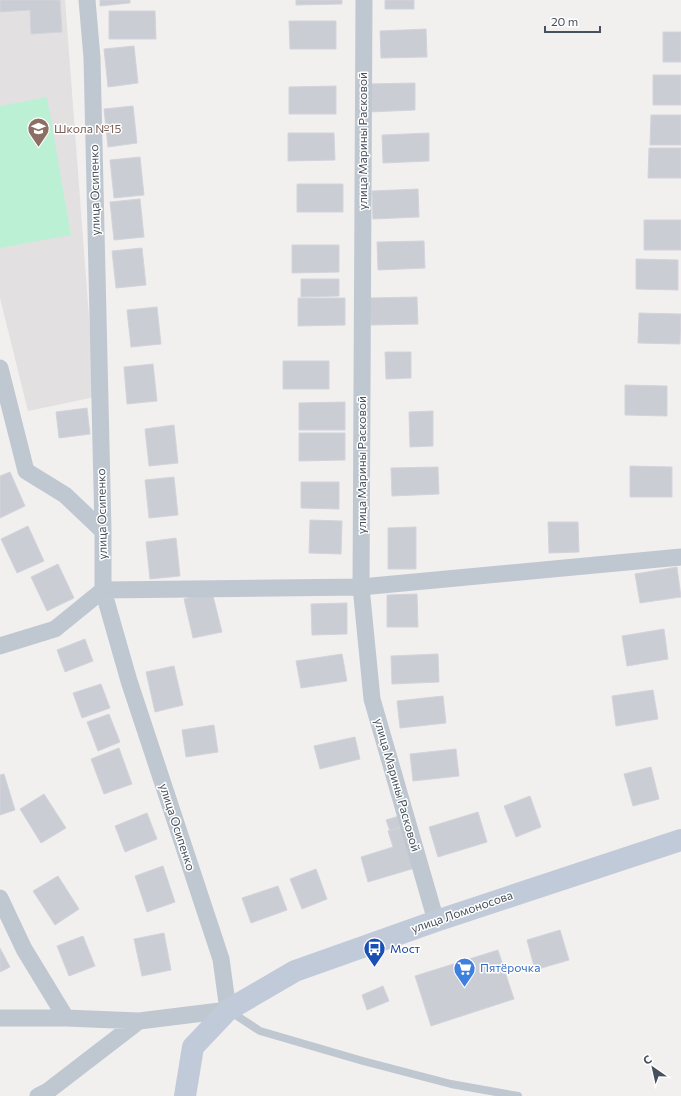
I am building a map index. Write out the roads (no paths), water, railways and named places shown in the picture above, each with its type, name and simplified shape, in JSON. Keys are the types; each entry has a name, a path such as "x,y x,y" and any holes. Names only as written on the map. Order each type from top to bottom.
{"street":[{"name":"улица Осипенко","path":"87,0 92,58 103,531 103,590 129,680 220,959 228,1010"},
{"name":"улица Марины Расковой","path":"364,0 361,587 372,699 436,921"},
{"path":"0,368 26,471 65,495 103,531"},
{"path":"0,646 55,629 103,590 361,587 681,557"},
{"name":"улица Ломоносова","path":"185,1096 193,1047 228,1010 295,971 436,921 681,840"},
{"path":"0,898 24,949 66,1018"},
{"path":"0,1018 66,1018 139,1021 228,1010"},
{"path":"38,1096 48,1091 139,1021"}],"lane":[{"path":"228,1010 260,1031 363,1061 451,1084 518,1096"}],"place":[{"name":"Школа №15","path":"38,148"},
{"name":"Мост","path":"374,968"},
{"name":"Пятёрочка","path":"464,988"}]}
